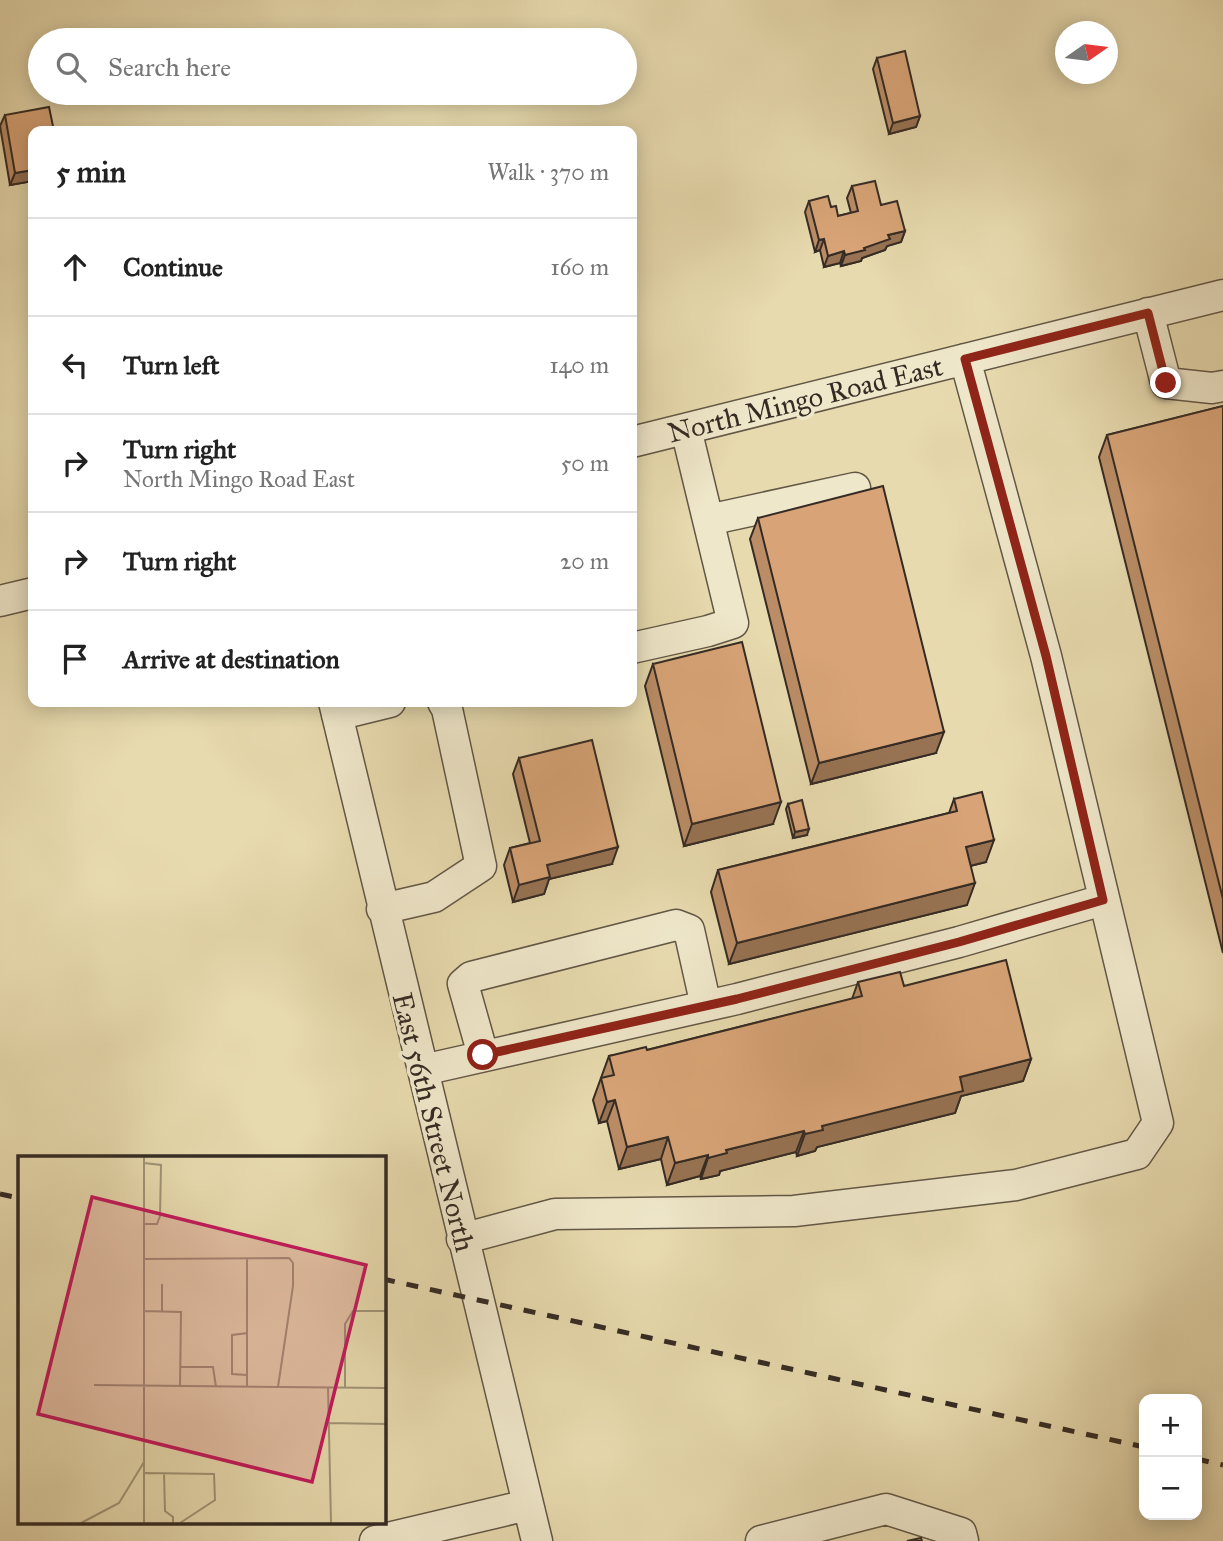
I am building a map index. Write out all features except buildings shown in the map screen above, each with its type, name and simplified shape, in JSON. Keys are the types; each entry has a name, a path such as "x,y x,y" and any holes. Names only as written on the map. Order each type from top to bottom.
{"street":[{"name":"North Mingo Road East","path":"637,441 1223,295"},
{"path":"1148,313 1166,383 1212,388 1223,386"},
{"path":"462,1239 555,1214 793,1212 1016,1185 1137,1154 1158,1123 1046,656 965,359"},
{"path":"637,647 733,623 686,429"},
{"path":"708,520 855,488"},
{"path":"0,601 28,594"},
{"path":"382,909 434,897 481,866 446,707"},
{"name":"East 56th Street North","path":"335,708 537,1541"},
{"path":"423,1070 706,1006 959,942 1103,900"},
{"path":"483,1055 464,984 471,977 676,925 689,930 706,1006"},
{"path":"375,1541 528,1505"},
{"path":"761,1541 886,1509 961,1533 963,1541"}],"railway":[{"path":"0,1194 18,1198"},
{"path":"385,1279 1139,1446"},
{"path":"1202,1460 1223,1465"}],"route":[{"path":"483,1055 737,999 959,942 1103,900 1046,656 965,359 1148,313 1166,383"}]}
